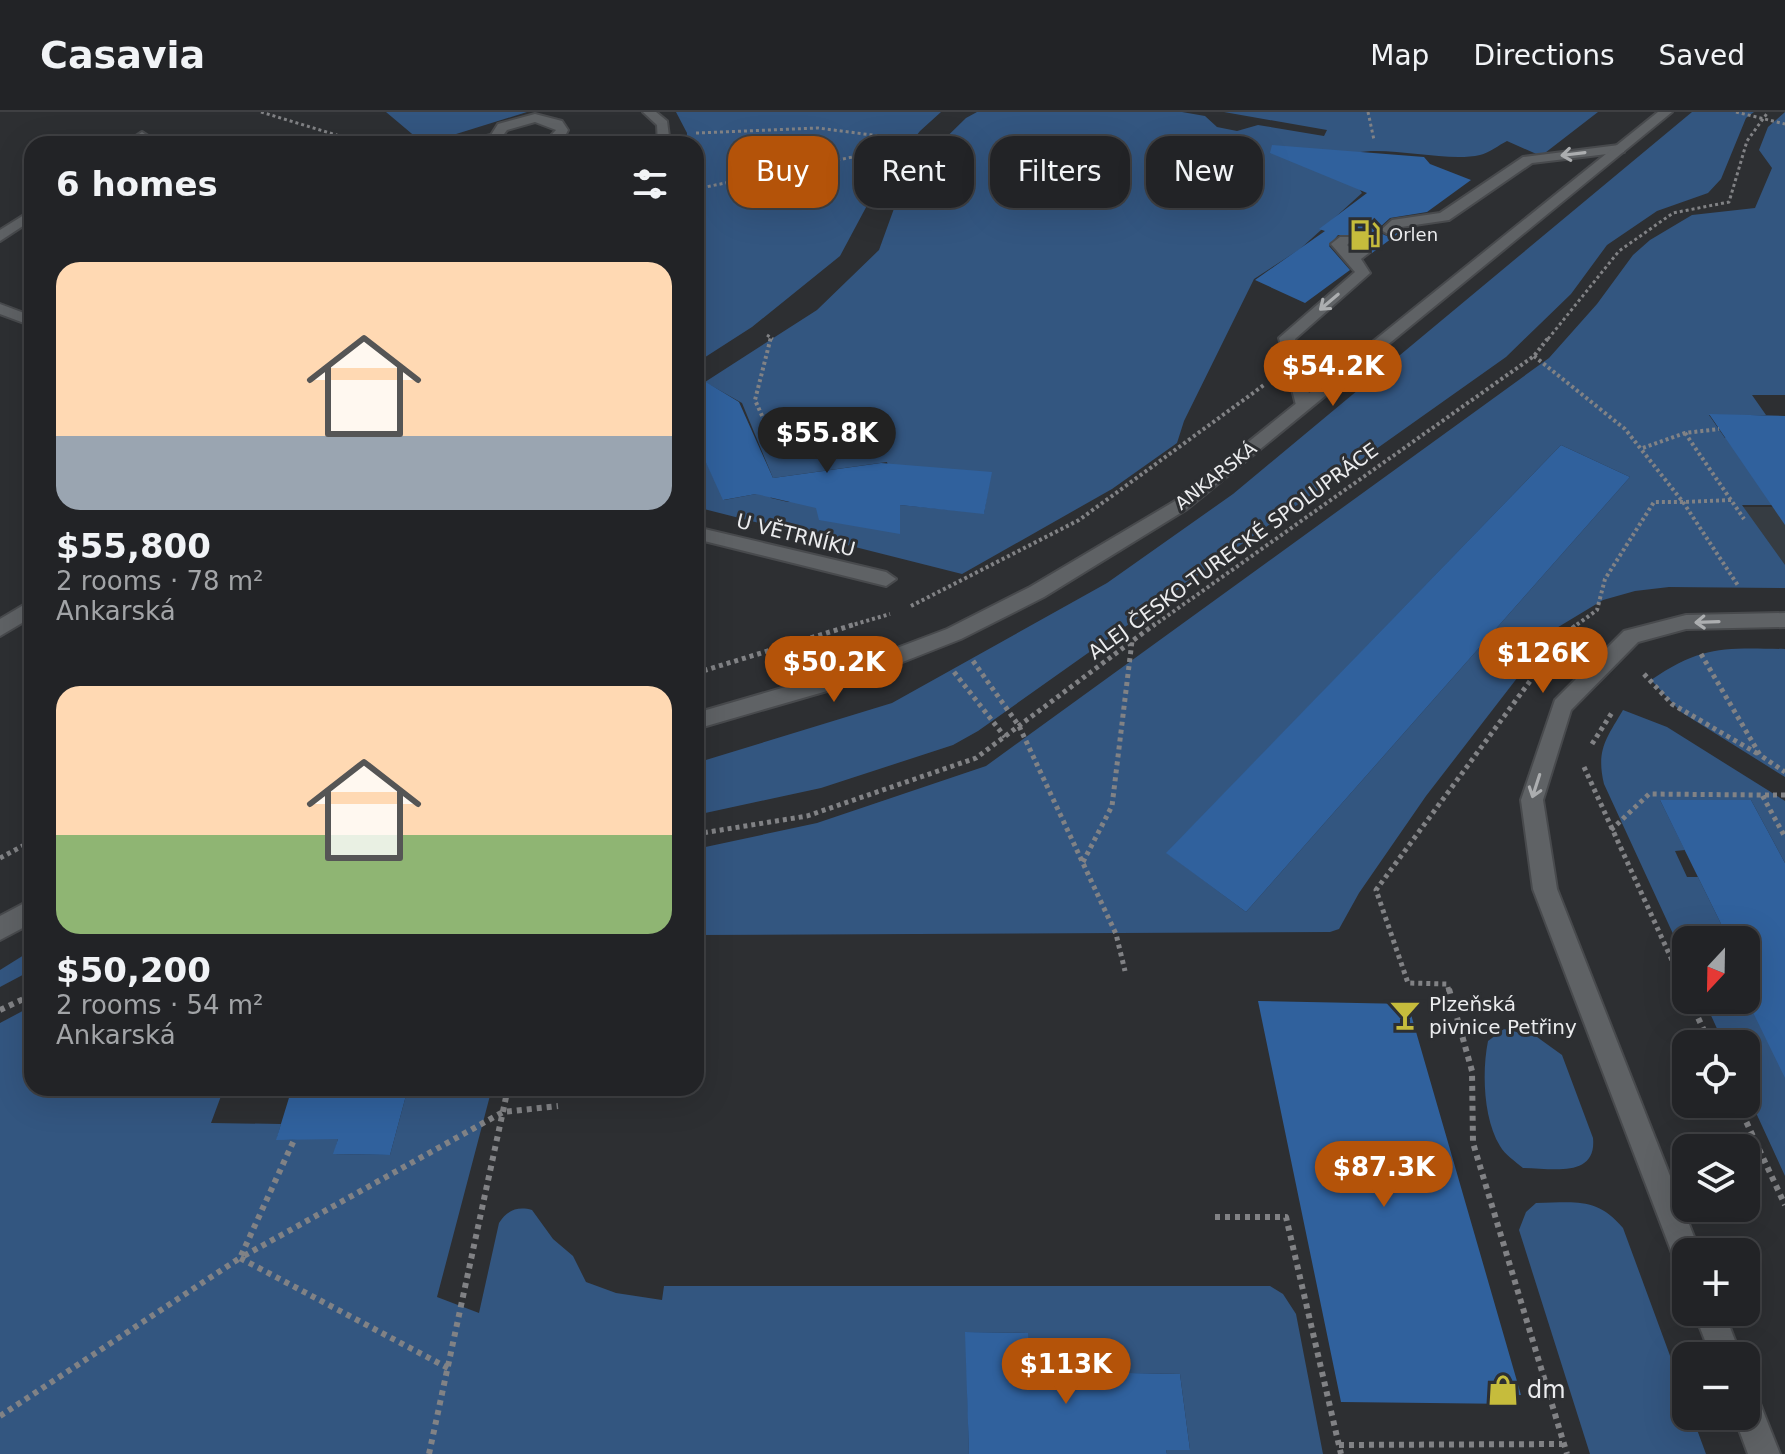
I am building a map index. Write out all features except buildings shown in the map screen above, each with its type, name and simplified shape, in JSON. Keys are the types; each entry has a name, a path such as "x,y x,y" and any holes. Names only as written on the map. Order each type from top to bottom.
{"street":[{"path":"558,124 573,112"},
{"path":"649,112 663,124 664,136"},
{"name":"ANKARSKÁ","path":"704,719 827,683 954,634 1037,592 1181,505 1666,112"},
{"path":"499,136 502,127 535,118 558,124 562,130 559,136"},
{"path":"1373,220 1392,227 1444,217 1528,160 1619,149"},
{"path":"0,237 24,220"},
{"path":"1304,405 1287,338 1363,273 1359,253 1338,244 1345,240"},
{"path":"0,309 24,318"},
{"name":"U VĚTRNÍKU","path":"704,535 886,579"},
{"path":"0,629 24,612"},
{"path":"1680,1238 1541,877 1532,800 1562,706 1631,636 1686,622 1785,620"},
{"path":"0,929 24,915"},
{"path":"1755,1430 1764,1454"}],"path":[{"path":"261,112 340,136"},
{"path":"1368,112 1374,140"},
{"path":"1736,112 1785,124"},
{"name":"ALEJ ČESKO-TURECKÉ SPOLUPRÁCE","path":"704,833 807,816 976,758 1132,641 1534,356 1619,251 1673,213 1729,202 1760,119 1768,112"},
{"path":"696,133 818,128 926,142 704,187"},
{"path":"767,335 773,338 755,400 767,427"},
{"path":"1534,356 1625,429 1642,448 1683,502 1744,594"},
{"path":"704,671 901,610 928,598 1079,520 1267,383"},
{"path":"1642,448 1685,433 1719,429"},
{"path":"1685,433 1744,519"},
{"path":"1567,1454 1473,1143 1472,1071 1447,984 1408,983 1376,890 1548,655 1564,635 1597,610 1605,579 1654,502 1731,500"},
{"path":"886,579 913,586 928,598 1019,726 1116,934 1125,971"},
{"path":"1083,863 1112,806 1132,641"},
{"path":"1696,644 1760,755"},
{"path":"951,668 1005,737"},
{"path":"1644,674 1672,704 1785,772"},
{"path":"1588,751 1613,711"},
{"path":"1582,762 1672,962"},
{"path":"1611,830 1649,794 1785,795"},
{"path":"1762,795 1785,837"},
{"path":"0,858 24,845"},
{"path":"0,1010 24,999"},
{"path":"429,1454 506,1096"},
{"path":"0,1416 240,1258 503,1112 558,1106"},
{"path":"1745,1118 1785,1205"},
{"path":"240,1258 294,1140"},
{"path":"1215,1217 1286,1217 1340,1450 1562,1444"},
{"path":"240,1258 448,1368"}],"shaded area":[{"path":"386,112 527,112 450,136 414,136"},
{"path":"676,112 941,112 916,136 854,136 854,208 866,208 840,256 752,327 704,358 704,136 687,136"},
{"path":"977,112 1182,112 1205,116 1217,127 1237,131 1258,125 1324,136 1327,130 1224,112 1598,112 1541,156 1507,141 1483,154 1464,157 1369,151 1352,153 1339,159 1362,193 1300,249 1254,279 1184,421 1177,443 1112,489 962,574 704,509 704,458 724,500 767,492 771,498 788,502 814,498 900,533 900,505 984,513 991,472 896,494 887,462 773,478 742,403 705,382 817,310 879,250 894,208 974,208 974,136 948,136"},
{"path":"1692,112 1754,112 1746,118 1721,179 1708,193 1657,211 1607,245 1571,294 1506,357 978,731 953,745 821,788 704,813 704,761 892,703 1107,583 1233,494"},
{"path":"1785,112 1785,395 1752,395 1766,415 1709,415 1725,438 1737,438 1783,505 1742,505 1785,565 1785,588 1669,587 1635,591 1603,600 1555,629 1426,796 1359,893 1339,929 1330,932 704,935 704,847 817,823 986,766 1549,358 1597,304 1633,255 1650,240 1692,215 1755,208 1772,168 1759,150 1768,127","holes":["1561,445 1630,477 1246,912 1167,853"]},
{"path":"1741,507 1785,507 1785,565 1782,565"},
{"path":"1785,649 1785,777 1681,712 1651,680 1685,660 1715,651"},
{"path":"1623,710 1667,727 1785,801 1785,863 1751,800 1660,800 1685,850 1675,851 1687,877 1698,877 1722,926 1672,926 1672,932 1604,784 1601,762 1607,737"},
{"path":"24,955 24,974 0,987 0,970"},
{"path":"24,1010 24,1096 221,1096 211,1123 281,1124 277,1138 294,1139 342,1124 334,1154 390,1155 406,1096 490,1096 437,1297 479,1313 499,1223 509,1212 522,1209 532,1210 553,1239 573,1256 586,1282 616,1293 662,1300 664,1286 1270,1286 1283,1294 1296,1314 1323,1454 1167,1454 1166,1450 1190,1450 1180,1374 1030,1371 1027,1333 966,1332 969,1454 0,1454 0,1023"},
{"path":"1710,1014 1757,1014 1785,1055 1785,1176 1758,1118 1760,1030 1718,1030"},
{"path":"1504,1029 1537,1037 1562,1055 1593,1138 1588,1160 1580,1166 1523,1168 1500,1146 1487,1108 1485,1066 1488,1041"},
{"path":"1573,1202 1594,1206 1623,1228 1672,1361 1672,1430 1697,1430 1706,1454 1590,1454 1519,1230 1526,1212 1536,1203"}],"place":[{"name":"Orlen","path":"1365,235"},
{"name":"Plzeňská pivnice Petřiny","path":"1405,1015"},
{"name":"dm","path":"1503,1390"}]}
